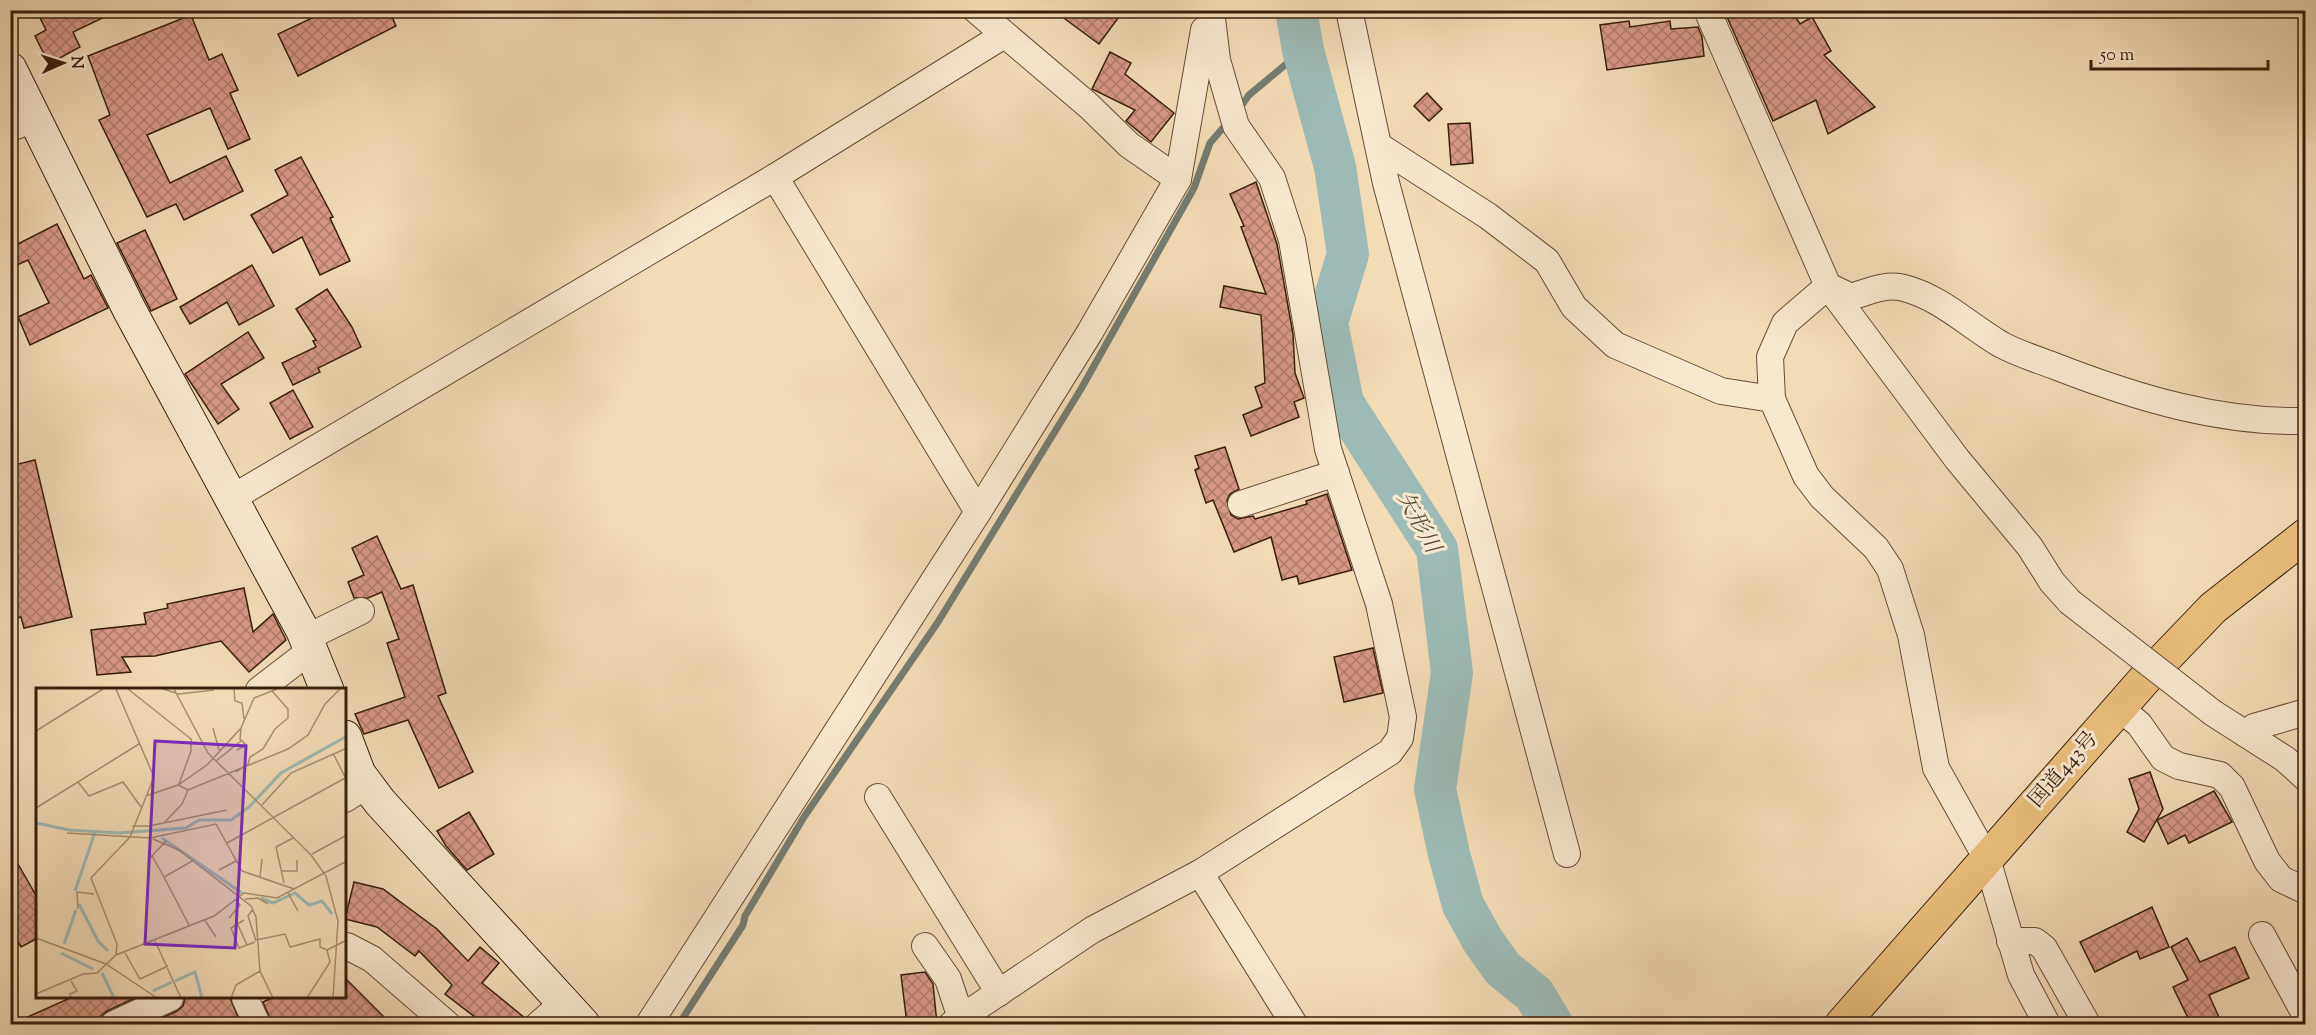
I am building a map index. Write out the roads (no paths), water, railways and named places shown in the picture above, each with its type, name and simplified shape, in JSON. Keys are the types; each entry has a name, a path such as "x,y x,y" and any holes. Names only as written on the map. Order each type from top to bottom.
{"highway":[{"name":"国道443号","path":"1842,1024 2118,707 2213,608 2306,536"}],"street":[{"path":"976,10 1089,106 1130,145 1178,179"},
{"path":"649,1024 978,512 1090,332 1178,179 1196,88 1206,10"},
{"path":"925,946 948,979 957,1021 1092,930 1200,873 1390,752 1400,738 1403,717 1379,604 1328,449 1292,240 1272,178 1236,126 1217,60 1211,10"},
{"path":"1349,10 1386,183 1567,854"},
{"path":"1707,10 1828,286 1956,459 2030,547 2052,582 2070,602 2213,713 2285,759 2306,778"},
{"path":"232,498 775,177 1004,35"},
{"path":"10,69 24,123 232,498 311,649 326,688"},
{"path":"1379,146 1488,216 1547,261 1574,307 1615,345 1721,391 1772,399"},
{"path":"775,177 978,512"},
{"path":"1828,286 1785,323 1770,357 1772,399 1806,476 1822,496 1876,548 1890,569 1911,635 1936,768 1987,859 2021,975 2047,1024"},
{"path":"1828,286 1851,297 1887,286 1904,288 1946,306 2003,345 2118,390 2223,416 2276,422 2306,421"},
{"path":"1241,504 1336,474"},
{"path":"262,688 361,611"},
{"path":"280,688 311,649"},
{"path":"2118,707 2139,724 2163,758 2179,766 2220,775 2232,787 2266,861 2281,879 2306,891"},
{"path":"2246,734 2254,727 2306,712"},
{"path":"346,740 359,774 356,792 380,802 573,1014 539,1024"},
{"path":"878,797 999,993"},
{"path":"1200,873 1294,1024"},
{"path":"2262,935 2306,1016"},
{"path":"2010,941 2035,941 2044,948 2087,1024"},
{"path":"347,946 372,959 447,1024"},
{"path":"114,1024 168,999"},
{"path":"245,999 257,1024"}],"waterway":[{"name":"矢形川","path":"1296,10 1303,50 1335,167 1348,254 1327,323 1343,403 1437,549 1452,673 1435,789 1449,854 1463,905 1483,941 1503,969 1534,994 1552,1024"},
{"path":"1239,109 1249,95 1303,50"},
{"path":"679,1024 743,925 745,916 804,817 938,622 1081,389 1194,188 1210,143 1228,122"}]}
